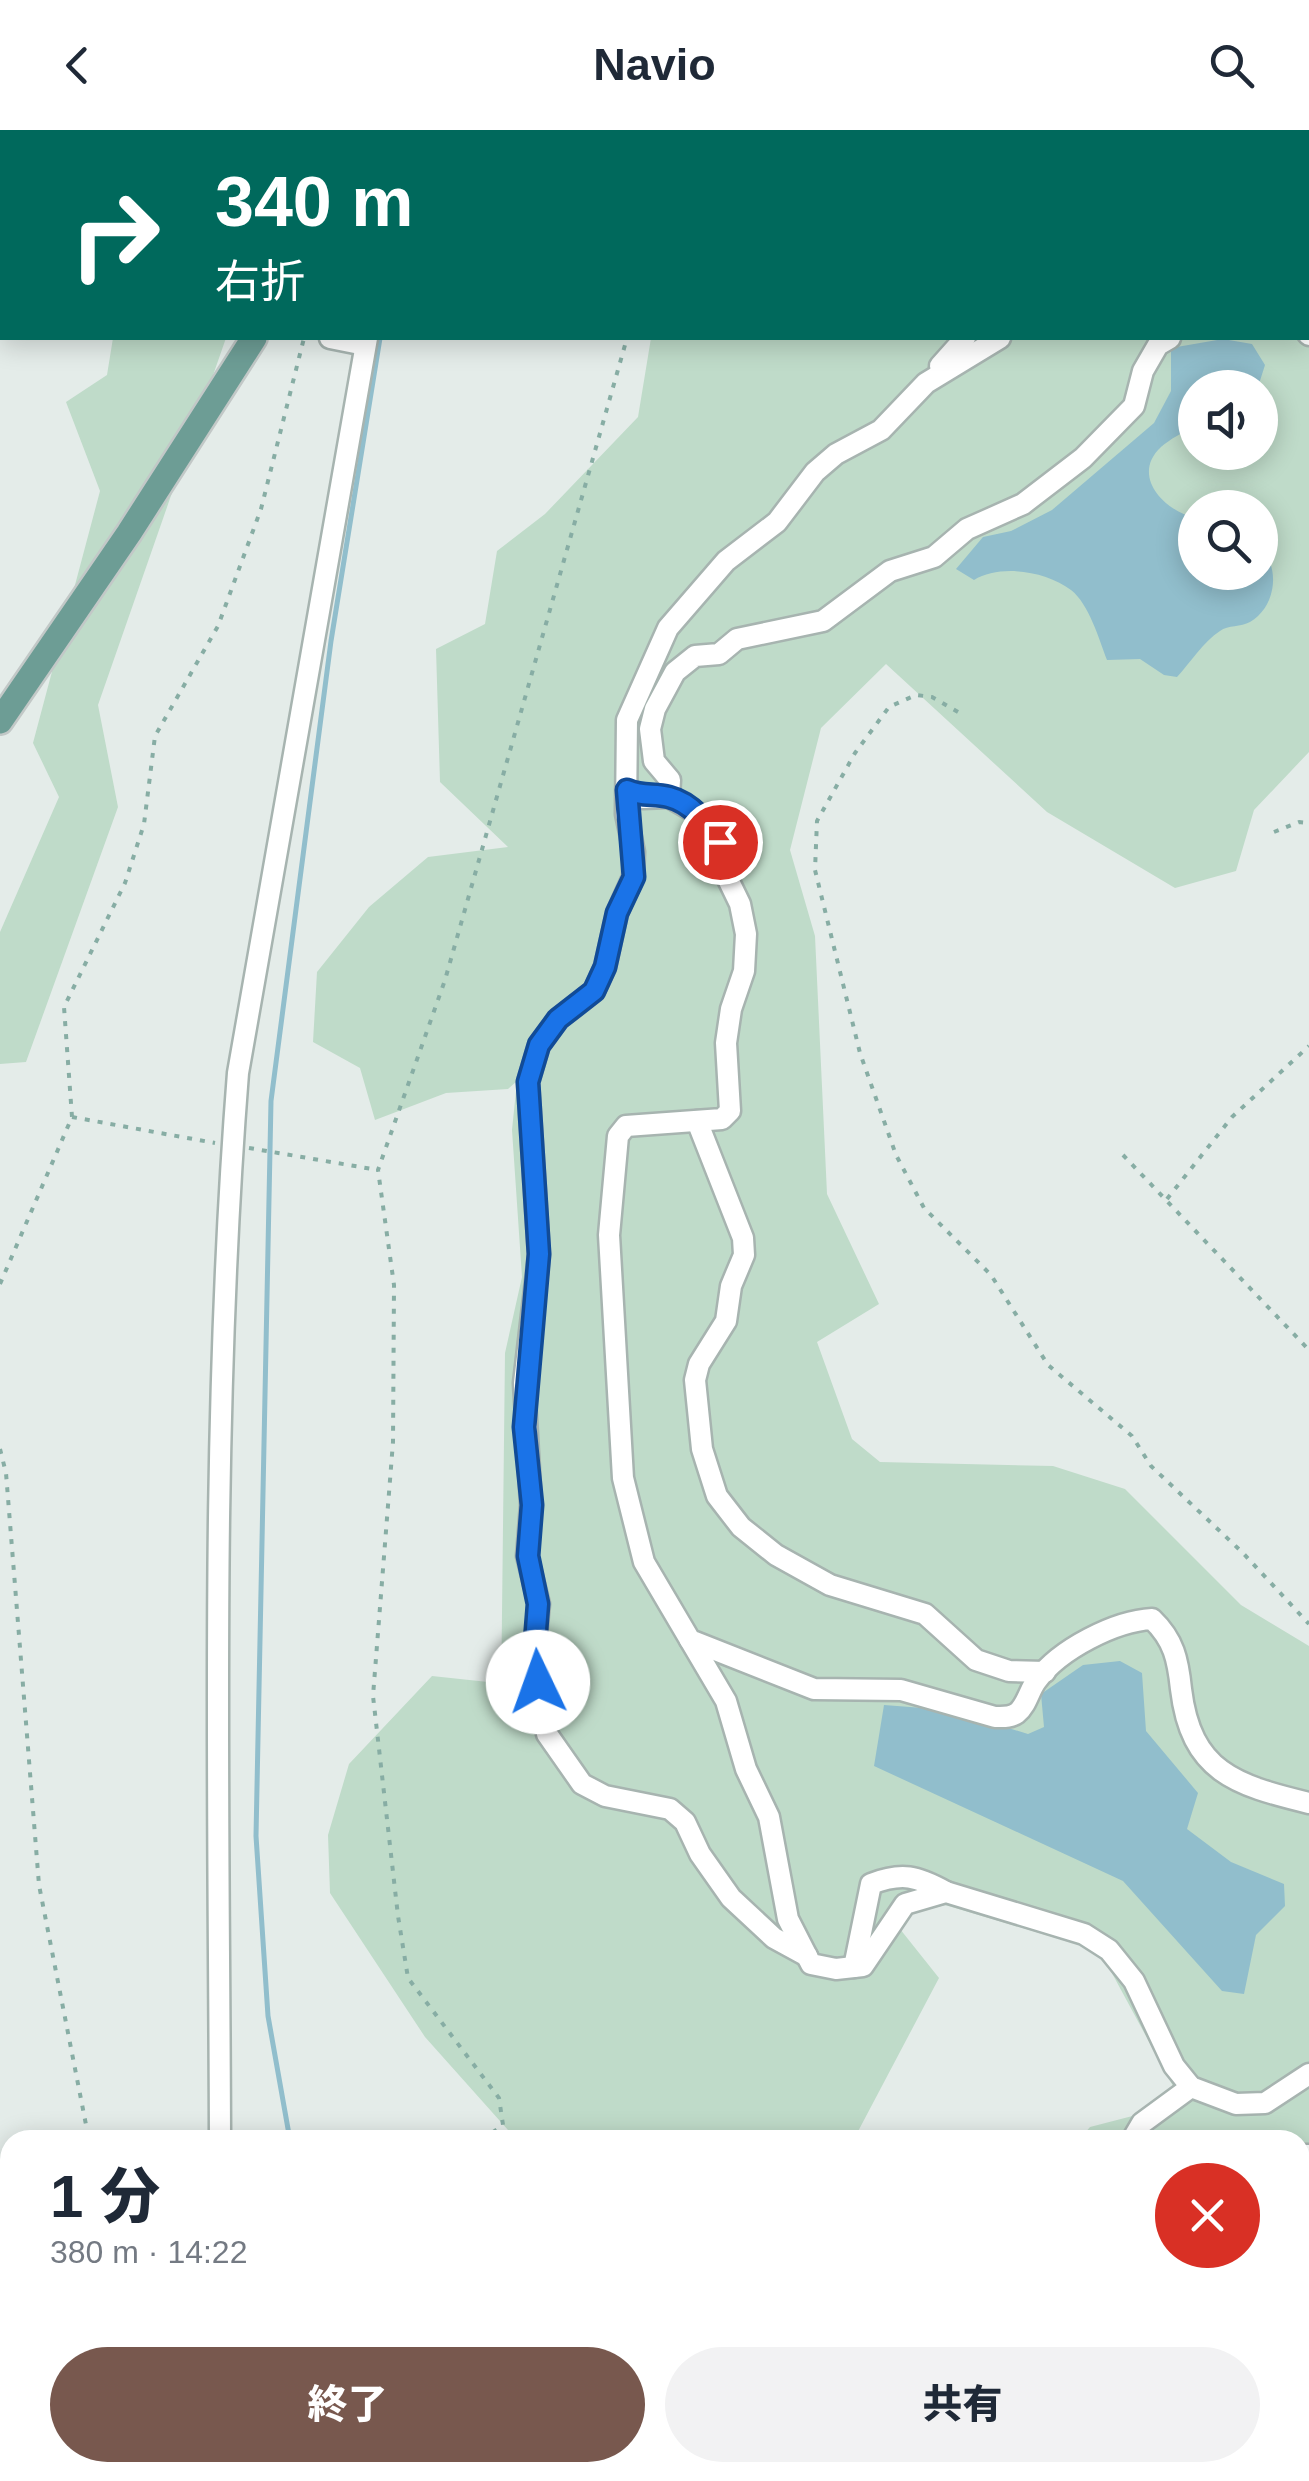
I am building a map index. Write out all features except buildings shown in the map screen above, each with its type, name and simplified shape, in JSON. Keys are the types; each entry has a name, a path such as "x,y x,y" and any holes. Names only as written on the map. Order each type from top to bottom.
{"main road":[{"path":"0,721 129,533 253,340"}],"street":[{"path":"808,1956 774,1938 731,1898 700,1854 685,1822 670,1810 605,1796 582,1784 548,1734 534,1655 538,1604 528,1556 532,1505 524,1412 539,1254 528,1082 539,1045 558,1019 594,991 605,967 617,913 634,877 627,790 627,720 668,628 726,560 777,522 815,472 836,454 882,430 963,340"},
{"path":"926,383 997,340"},
{"path":"669,797 670,780 654,760 650,729 655,709 676,672 695,656 719,654 738,639 824,621 890,571 934,557 967,529 1023,504 1083,458 1134,406 1142,372 1158,345 1167,340"},
{"path":"220,2130 218,1679 227,1184 238,1073 366,341"},
{"path":"627,790 643,798 669,797 702,816 720,842 724,872 740,904 746,934 744,971 730,1010 726,1043 730,1111 722,1119 626,1126 618,1136 609,1235 624,1478 644,1562 726,1701 746,1769 769,1817 780,1860 779,1889 788,1919 812,1964 864,1966 905,1904 946,1892"},
{"path":"698,1121 742,1238 744,1255 731,1286 726,1321 699,1364 696,1380 702,1449 718,1496 741,1526 776,1555 830,1585 926,1614 976,1660 1009,1671 1046,1672"},
{"path":"690,1640 814,1688 901,1690 995,1717 1020,1711 1046,1672 1066,1654 1130,1620 1152,1620 1166,1632 1178,1655 1185,1722 1198,1752 1229,1777 1309,1803"},
{"path":"854,1967 871,1884 898,1874 921,1878 946,1892 1084,1934 1109,1950 1134,1981 1174,2066 1191,2088 1236,2104 1265,2102 1309,2074"},
{"path":"1138,2130 1191,2088"}],"path":[{"path":"0,1284 72,1116 64,1007 130,868 144,824 155,736 218,626 262,509 304,340"},
{"path":"496,2130 503,2125 499,2098 408,1978 373,1696 393,1442 394,1286 378,1170 445,980 626,340"},
{"path":"958,712 932,697 916,695 889,706 817,821 815,870 860,1053 896,1154 924,1208 991,1275 1048,1365 1132,1436 1150,1466 1243,1553 1309,1624"},
{"path":"1274,832 1299,822 1309,824"},
{"path":"1167,1199 1232,1117 1309,1046"},
{"path":"72,1116 378,1170"},
{"path":"1123,1154 1309,1350"},
{"path":"0,1449 6,1473 39,1885 88,2130"}],"green space":[{"path":"113,340 225,340 98,705 118,807 26,1062 0,1064 0,932 59,797 33,743 100,491 66,402 107,375"},
{"path":"651,340 1309,340 1309,752 1254,810 1236,871 1175,888 1047,812 886,664 821,728 790,850 815,936 827,1194 879,1304 817,1342 852,1439 880,1462 1053,1466 1125,1489 1241,1605 1309,1646 1309,2130 1087,2130 1198,2099 1174,2088 1100,1951 945,1905 910,1914 900,1929 939,1978 859,2130 508,2130 425,2037 330,1893 328,1835 349,1764 432,1676 488,1682 501,1700 505,1353 522,1277 512,1130 517,1081 508,1089 446,1093 375,1120 360,1068 313,1042 317,972 369,907 428,857 508,847 440,782 436,649 485,624 497,551 545,514 638,417"}],"water":[{"path":"1217,340 1252,344 1265,365 1263,370 1178,370 1178,435 1152,458 1150,480 1155,491 1178,511 1178,590 1272,590 1259,615 1214,635 1177,677 1164,675 1140,659 1107,660 1083,604 1061,583 1036,574 1010,571 974,580 956,569 983,537 1011,531 1052,510 1154,423 1171,391 1171,348"},
{"path":"1120,1661 1142,1673 1146,1731 1198,1793 1187,1829 1231,1862 1284,1884 1285,1906 1256,1935 1244,1994 1222,1991 1123,1881 874,1766 884,1705 949,1710 1028,1734 1044,1727 1041,1694 1083,1665"}],"waterway":[{"path":"288,2130 268,2016 256,1836 271,1101 331,641 380,340"}],"route":[{"path":"538,1682 534,1655 538,1604 528,1556 532,1505 524,1427 524,1383 539,1254 528,1082 539,1045 558,1019 594,991 605,967 617,913 634,877 627,790 643,798 669,797 702,816 720,842"}]}
